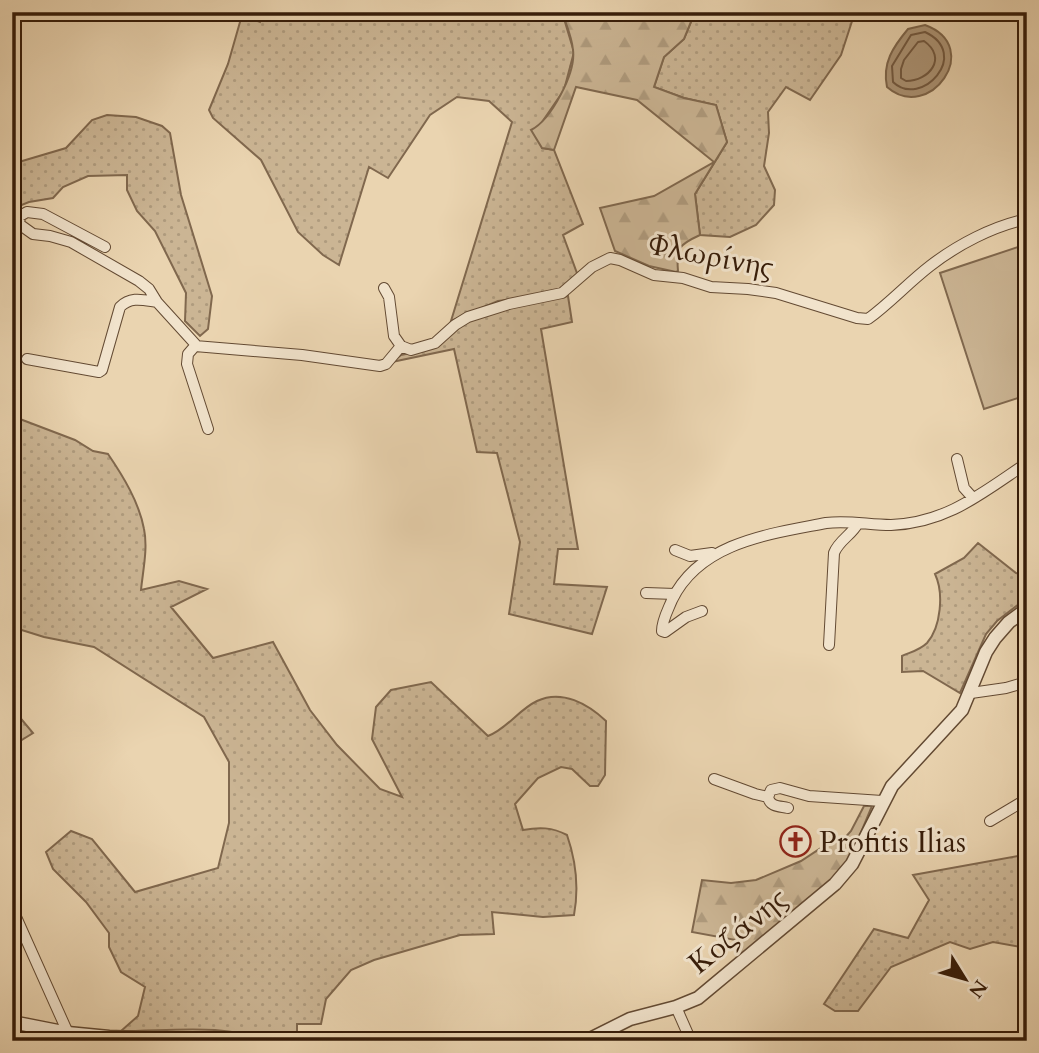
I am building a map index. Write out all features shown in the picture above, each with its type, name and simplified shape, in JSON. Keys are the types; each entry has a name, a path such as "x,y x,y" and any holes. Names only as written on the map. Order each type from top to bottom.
{"street":[{"path":"106,247 43,214 27,212 20,216 19,224 33,234 71,242 139,281 149,289 157,302 197,346"},
{"name":"Φλωρίνης","path":"401,346 411,350 423,348 435,343 463,319 509,304 562,293 592,267 610,258 654,275 683,278 711,287 761,290 868,319 954,249 1012,222 1027,219"},
{"path":"208,429 187,364 190,351 197,346 302,355 380,366 386,364 401,346 394,336 389,297 384,288"},
{"path":"27,359 99,372 102,370 120,307 132,299 157,302"},
{"path":"957,459 964,488 973,498"},
{"path":"702,611 686,617 663,632 663,620 676,594 691,575 716,553 735,544 803,527 841,521 895,524 946,515 1027,463"},
{"path":"829,645 834,553 839,543 858,523"},
{"path":"675,550 693,556 716,553"},
{"path":"646,593 676,594"},
{"name":"Κοζάνης","path":"586,1041 630,1019 676,1007 698,998 716,986 835,884 852,864 883,801 897,780 962,710 986,652 995,638 1027,608"},
{"path":"971,693 1027,682"},
{"path":"714,779 768,797"},
{"path":"788,808 772,805 768,797 771,790 778,788 809,796 883,801"},
{"path":"990,821 1027,799"},
{"path":"12,908 68,1033"},
{"path":"676,1007 691,1041"},
{"path":"12,1022 68,1033 224,1041"}],"green space":[{"path":"264,12 562,12 574,52 564,90 540,125 542,148 554,150 583,224 563,235 578,276 550,294 498,301 451,321 512,122 489,101 457,97 430,115 388,178 369,167 339,265 323,255 298,232 261,160 213,118 209,110 228,64 242,15 260,22"},
{"path":"562,12 695,12 684,39 664,57 654,87 684,98 716,105 727,142 695,194 700,235 680,248 676,272 649,266 615,251 600,208 654,196 714,162 637,100 576,87 554,150 542,148 531,130 546,117 561,95 573,60 571,40"},
{"path":"695,12 855,12 841,55 810,100 786,87 768,112 769,133 764,166 775,190 774,205 756,225 730,237 700,235 695,194 727,142 716,105 684,98 654,87 664,57 684,39"},
{"path":"107,115 136,117 162,126 170,133 181,195 212,296 208,329 200,336 185,321 186,293 155,231 137,211 127,190 127,175 88,176 63,187 53,198 29,202 12,211 12,164 66,148 92,120"},
{"path":"1027,244 1027,395 984,409 940,273"},
{"path":"568,296 572,322 541,329 578,549 558,549 554,584 607,587 592,634 509,614 520,542 497,453 477,452 454,349 392,362 401,355 429,349 456,326 499,310"},
{"path":"12,416 75,440 93,451 108,454 130,490 142,519 146,544 141,590 179,581 207,589 171,607 213,658 273,642 310,710 337,745 380,789 402,797 372,739 376,707 391,690 431,682 488,736 530,705 546,698 574,700 606,721 605,775 598,786 590,786 572,769 561,767 538,778 515,804 523,830 545,828 567,835 576,875 574,915 543,917 492,912 494,934 460,935 374,960 351,970 326,999 321,1024 297,1024 297,1041 215,1030 121,1031 138,1016 145,987 121,972 109,947 109,933 86,902 53,869 46,852 71,831 92,839 135,892 218,868 229,823 229,762 204,717 94,647 44,637 12,627"},
{"path":"978,543 1016,573 1027,575 1027,591 1024,600 997,621 986,634 960,693 923,671 902,672 902,656 927,643 932,636 940,610 940,591 935,574 964,558"},
{"path":"12,708 33,733 12,746"},
{"path":"864,806 872,806 850,859 839,876 739,959 736,940 692,932 702,880 731,883 756,880 801,861 824,846 843,840"},
{"path":"1018,856 1027,859 1027,948 993,942 970,949 950,942 891,967 858,1011 835,1011 824,1004 874,929 908,938 929,900 913,875"}],"water":[{"path":"925,25 942,35 950,49 950,64 944,78 933,89 919,96 903,96 887,87 887,63 893,49 908,29"}],"place":[{"name":"Profitis Ilias","path":"796,842"}]}
